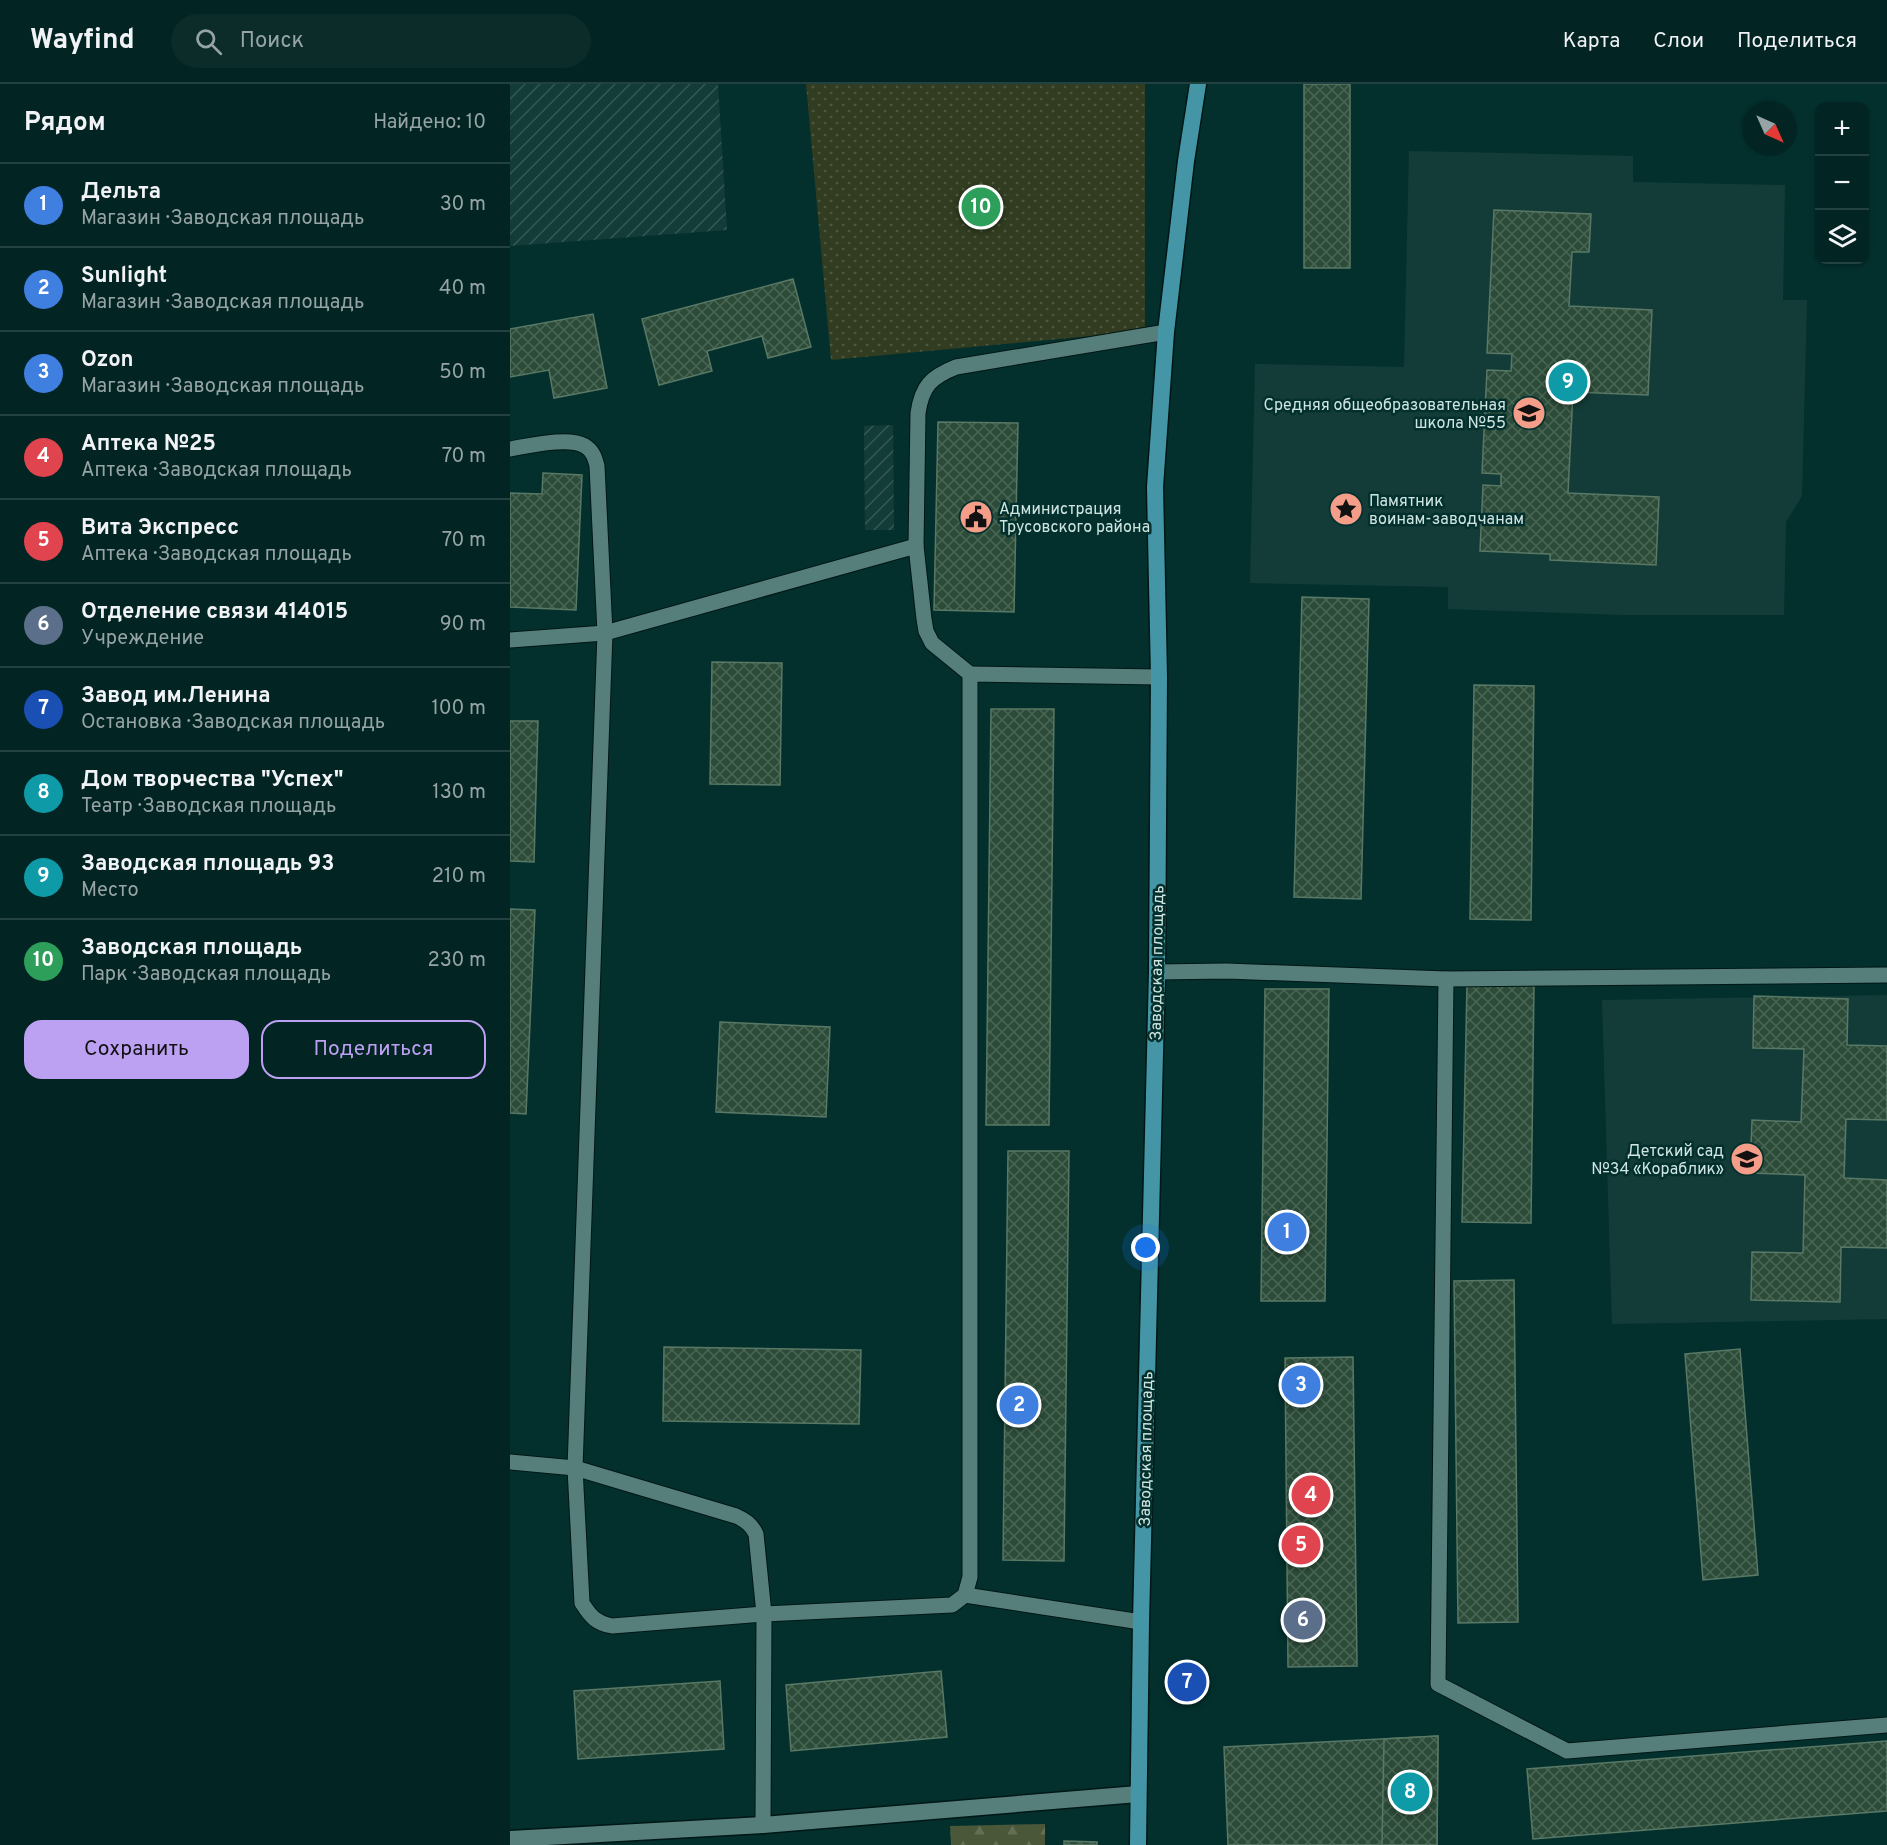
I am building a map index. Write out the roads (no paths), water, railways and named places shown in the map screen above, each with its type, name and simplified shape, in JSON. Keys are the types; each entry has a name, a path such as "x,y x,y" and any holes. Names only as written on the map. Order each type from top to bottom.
{"main road":[{"name":"Заводская площадь","path":"1138,1845 1141,1622 1157,972 1159,677 1155,487 1166,332 1186,161 1198,84"}],"street":[{"path":"510,1839 763,1826 1138,1794"}],"lane":[{"path":"1159,677 970,674 939,650 932,643 926,631 916,546 920,399 926,385 940,373 956,367 1166,332"},
{"path":"510,449 565,442 577,443 587,447 594,454 597,466 605,633 576,1468 582,1603 591,1618 600,1624 612,1626 764,1614 952,1605 965,1596 969,1585 970,1565 970,674"},
{"path":"510,640 605,633 916,546"},
{"path":"1157,972 1227,971 1446,979 1887,975"},
{"path":"1446,979 1438,1684 1567,1751 1887,1725"},
{"path":"510,1462 576,1468 744,1520 752,1527 756,1534 764,1614 763,1826"},
{"path":"965,1596 1141,1622"}],"place":[{"name":"Заводская площадь","path":"981,207"},
{"name":"Заводская площадь 93","path":"1568,382"},
{"name":"Средняя общеобразовательная школа №55","path":"1529,413"},
{"name":"Памятник воинам-заводчанам","path":"1346,509"},
{"name":"Администрация Трусовского района","path":"976,517"},
{"name":"Детский сад №34 «Кораблик»","path":"1747,1159"},
{"name":"Дельта","path":"1287,1232"},
{"name":"Ozon","path":"1301,1385"},
{"name":"Sunlight","path":"1019,1405"},
{"name":"Аптека №25","path":"1311,1495"},
{"name":"Вита Экспресс","path":"1301,1545"},
{"name":"Отделение связи 414015","path":"1303,1620"},
{"name":"Завод им.Ленина","path":"1187,1682"},
{"name":"Дом творчества \"Успех\"","path":"1410,1792"}]}
